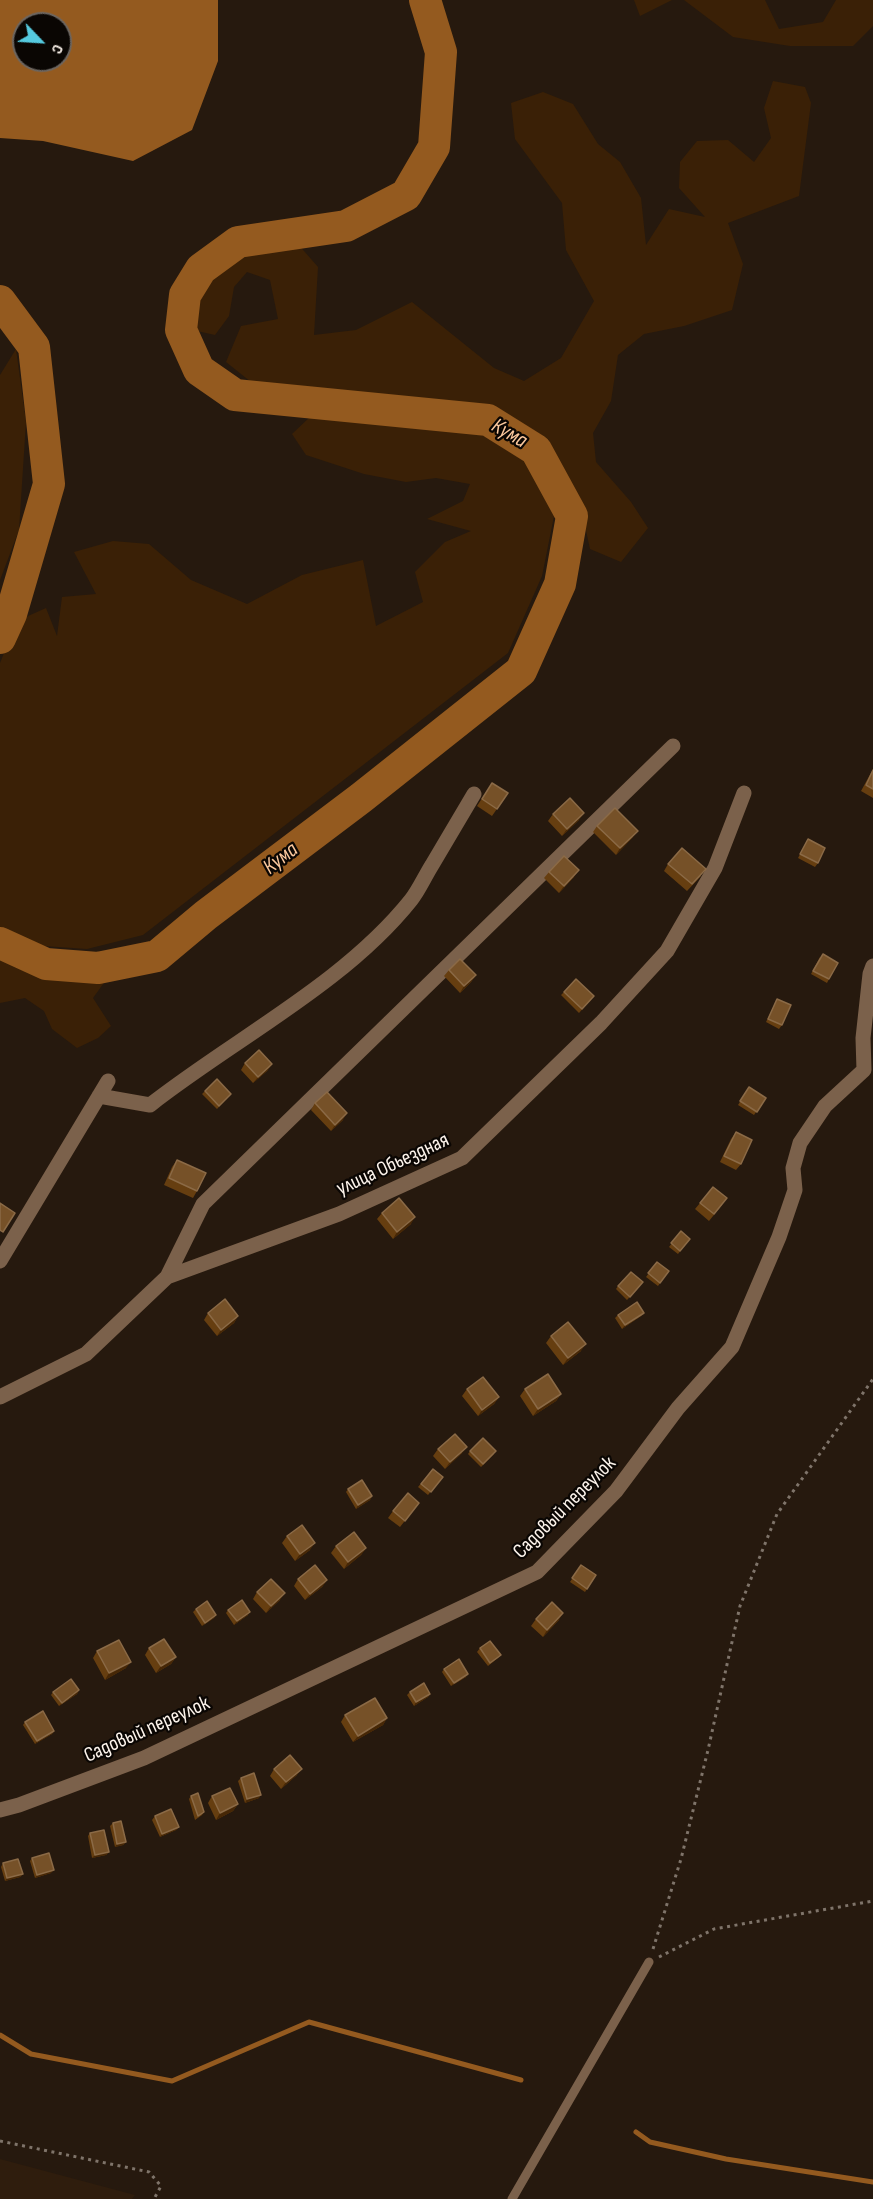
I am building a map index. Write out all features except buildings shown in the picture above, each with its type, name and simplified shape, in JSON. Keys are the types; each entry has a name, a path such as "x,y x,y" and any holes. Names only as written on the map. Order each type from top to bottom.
{"street":[{"path":"167,1277 203,1204 673,746"},
{"name":"улица Обьездная","path":"0,1397 87,1354 167,1277 339,1214 462,1158 601,1023 667,951 715,868 744,793"},
{"path":"99,1096 150,1105 180,1082 270,1022 340,969 380,935 412,899 474,794"},
{"name":"Садовый переулок","path":"0,1810 144,1758 537,1572 616,1491 678,1408 732,1347 779,1237 795,1190 793,1168 800,1143 825,1106 864,1070 863,1038 870,974 873,966"},
{"path":"0,1261 108,1081"}],"lane":[{"path":"512,2199 649,1962"}],"path":[{"path":"649,1962 681,1859 740,1606 777,1514 873,1379"},
{"path":"649,1962 714,1929 873,1901"},
{"path":"0,2142 149,2172 160,2186 154,2199"}],"shaded area":[{"path":"0,0 218,0 218,61 192,130 133,161 43,141 0,138"},
{"path":"634,0 672,0 640,16"},
{"path":"684,0 765,0 779,29 823,22 836,0 873,0 873,26 853,46 790,46 733,37"},
{"path":"773,81 805,87 811,103 799,196 728,223 743,264 732,310 684,326 644,334 618,355 611,401 593,433 596,462 631,502 648,528 621,562 590,549 582,512 548,439 496,408 251,382 226,362 241,326 278,319 270,280 247,272 234,287 229,316 215,335 197,331 196,301 205,277 243,250 297,243 318,267 314,335 356,330 412,302 494,368 524,381 561,358 594,301 566,250 562,203 515,139 511,103 543,92 573,104 598,144 620,162 641,198 646,245 669,209 705,217 679,188 680,162 697,141 728,140 754,162 771,138 764,108"},
{"path":"16,349 26,422 19,530 0,580 0,375"},
{"path":"311,416 415,428 478,432 525,461 554,516 542,576 508,653 143,935 87,949 29,945 0,927 0,663 17,621 46,608 57,636 62,597 96,594 74,552 113,541 149,544 191,580 247,604 302,575 363,560 376,626 423,602 415,572 445,542 471,531 427,519 463,501 470,484 436,478 406,482 364,474 306,455 292,434"},
{"path":"0,954 48,975 82,981 106,980 93,998 111,1026 98,1038 77,1048 52,1029 44,1011 25,998 0,1003"},
{"path":"0,2159 135,2195 132,2199 0,2199"}],"waterway":[{"name":"Кума","path":"0,943 46,964 98,968 157,956 206,915 361,798 521,671 560,584 572,516 536,450 488,420 235,395 199,370 181,330 185,295 201,269 238,242 346,226 406,195 434,147 441,52 425,0"},
{"name":"Кума","path":"0,301 34,347 49,484 11,614 0,638"},
{"path":"0,2035 31,2054 172,2081 309,2022 521,2080"},
{"path":"636,2132 650,2142 726,2159 873,2182"}]}
